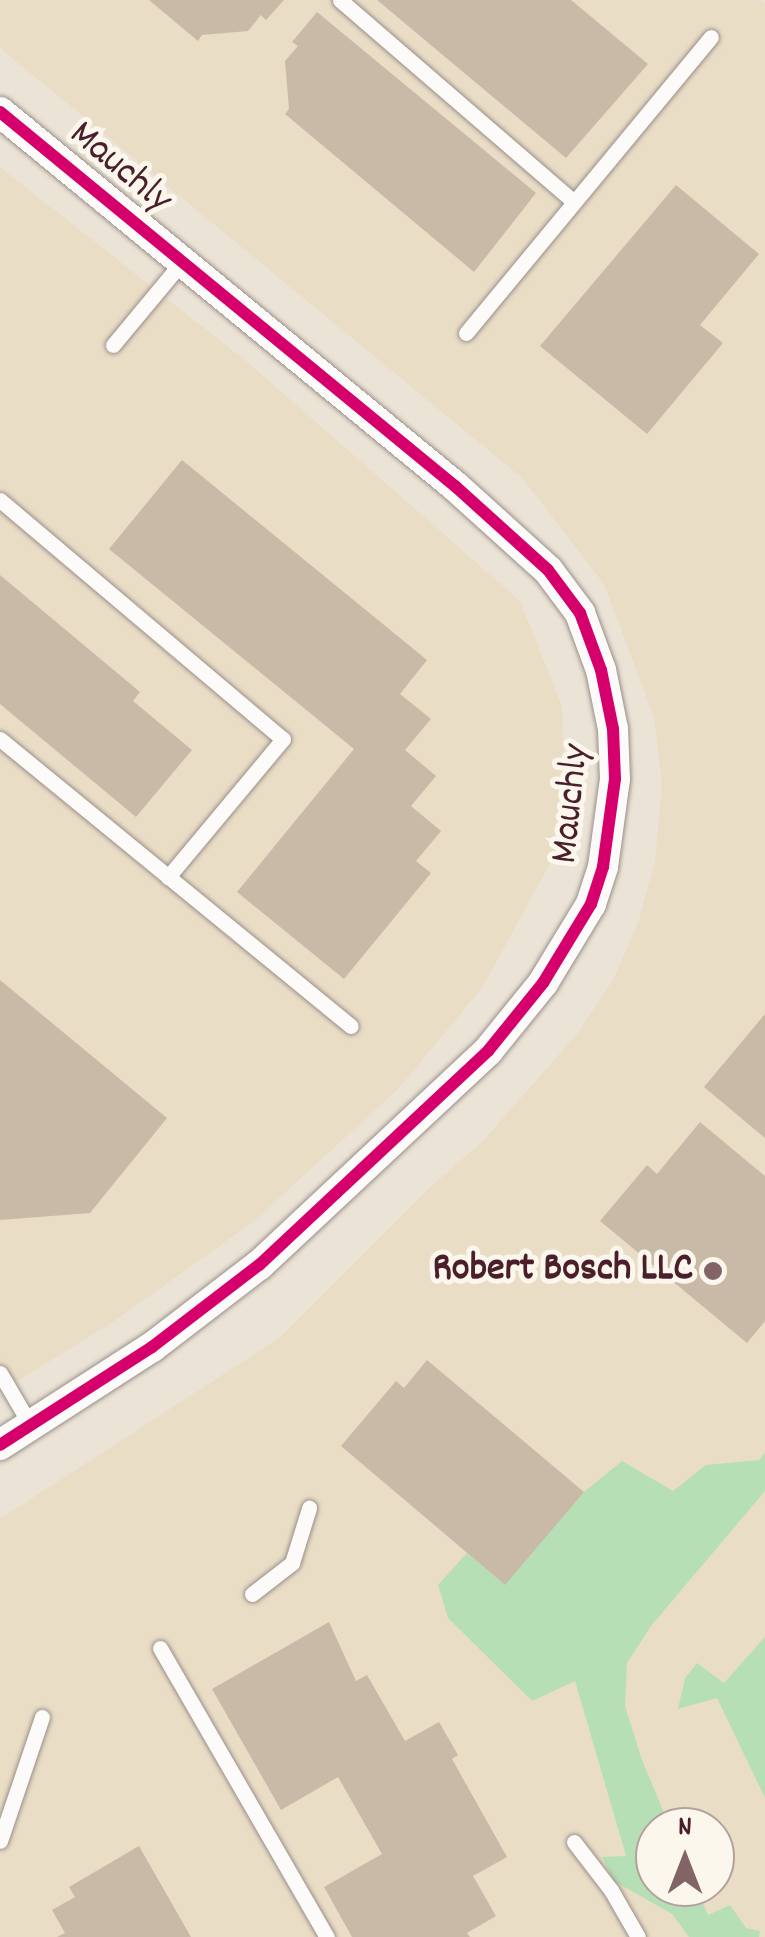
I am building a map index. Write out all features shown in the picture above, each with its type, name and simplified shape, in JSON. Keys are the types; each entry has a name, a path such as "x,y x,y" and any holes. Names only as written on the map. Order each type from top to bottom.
{"street":[{"name":"Mauchly","path":"0,112 455,486 548,570 580,613 601,670 613,729 615,779 609,829 591,904 566,948 525,1005 456,1085 233,1286 152,1347 0,1445"}],"lane":[{"path":"340,0 574,202"},
{"path":"466,333 711,36"},
{"path":"113,345 181,263"},
{"path":"0,500 283,739 168,877"},
{"path":"0,739 351,1026"},
{"path":"0,1373 31,1426"},
{"path":"252,1594 292,1563 309,1508"},
{"path":"160,1648 327,1937"},
{"path":"0,1840 42,1717"},
{"path":"574,1842 611,1890 638,1937"}],"shaded area":[{"path":"0,0 760,0 765,4 765,1937 702,1937 689,1907 735,1907 735,1807 644,1807 575,1681 626,1857 603,1858 614,1881 635,1893 635,1907 660,1907 672,1914 689,1937 0,1937 0,1519 279,1338 428,1189 482,1142 578,1033 614,978 638,923 655,862 662,784 654,717 604,584 522,478 0,48"},
{"path":"0,167 246,361 520,601 562,706 566,834 482,988 398,1089 253,1222 113,1322 0,1392"}],"green space":[{"path":"765,1453 765,1491 651,1626 627,1663 625,1706 662,1807 635,1807 635,1893 614,1881 602,1857 626,1856 575,1681 532,1701 448,1618 438,1585 467,1553 504,1584 584,1492 622,1461 673,1491 706,1465 759,1460"},
{"path":"765,1637 765,1798 717,1698 678,1709 685,1678 697,1663 724,1683"},
{"path":"660,1907 705,1907 708,1915 731,1907 746,1928 760,1931 759,1937 689,1937 672,1914"}],"building":[{"path":"149,0 284,0 266,20 261,15 248,31 202,35 198,41"},
{"path":"377,0 571,0 648,64 566,158"},
{"path":"317,12 536,193 474,272 285,114 289,109 285,61 298,46 292,42"},
{"path":"676,185 759,254 700,325 723,343 647,434 540,346"},
{"path":"182,460 427,660 400,694 431,719 405,750 436,776 411,806 441,831 416,861 431,873 344,979 237,892 354,749 109,549"},
{"path":"0,575 140,692 133,701 192,750 136,817 0,704"},
{"path":"0,980 167,1118 90,1213 0,1220"},
{"path":"765,1014 765,1138 704,1087"},
{"name":"Robert Bosch LLC","path":"700,1122 765,1176 765,1321 747,1343 600,1221 647,1165 657,1174"},
{"path":"427,1360 584,1492 505,1585 341,1446 396,1381 404,1388"},
{"path":"329,1622 356,1681 367,1675 405,1741 439,1722 458,1755 452,1759 507,1857 473,1876 496,1916 467,1933 470,1937 352,1937 324,1887 382,1854 338,1777 281,1810 212,1689"},
{"path":"139,1846 191,1937 57,1937 65,1933 52,1910 75,1897 69,1887"}],"cycle path":[{"path":"0,112 455,486 548,570 580,613 601,670 613,729 615,779 603,867 591,904 543,983 488,1051 259,1265 152,1347 0,1445"}],"place":[{"name":"Robert Bosch LLC","path":"713,1271"}]}
